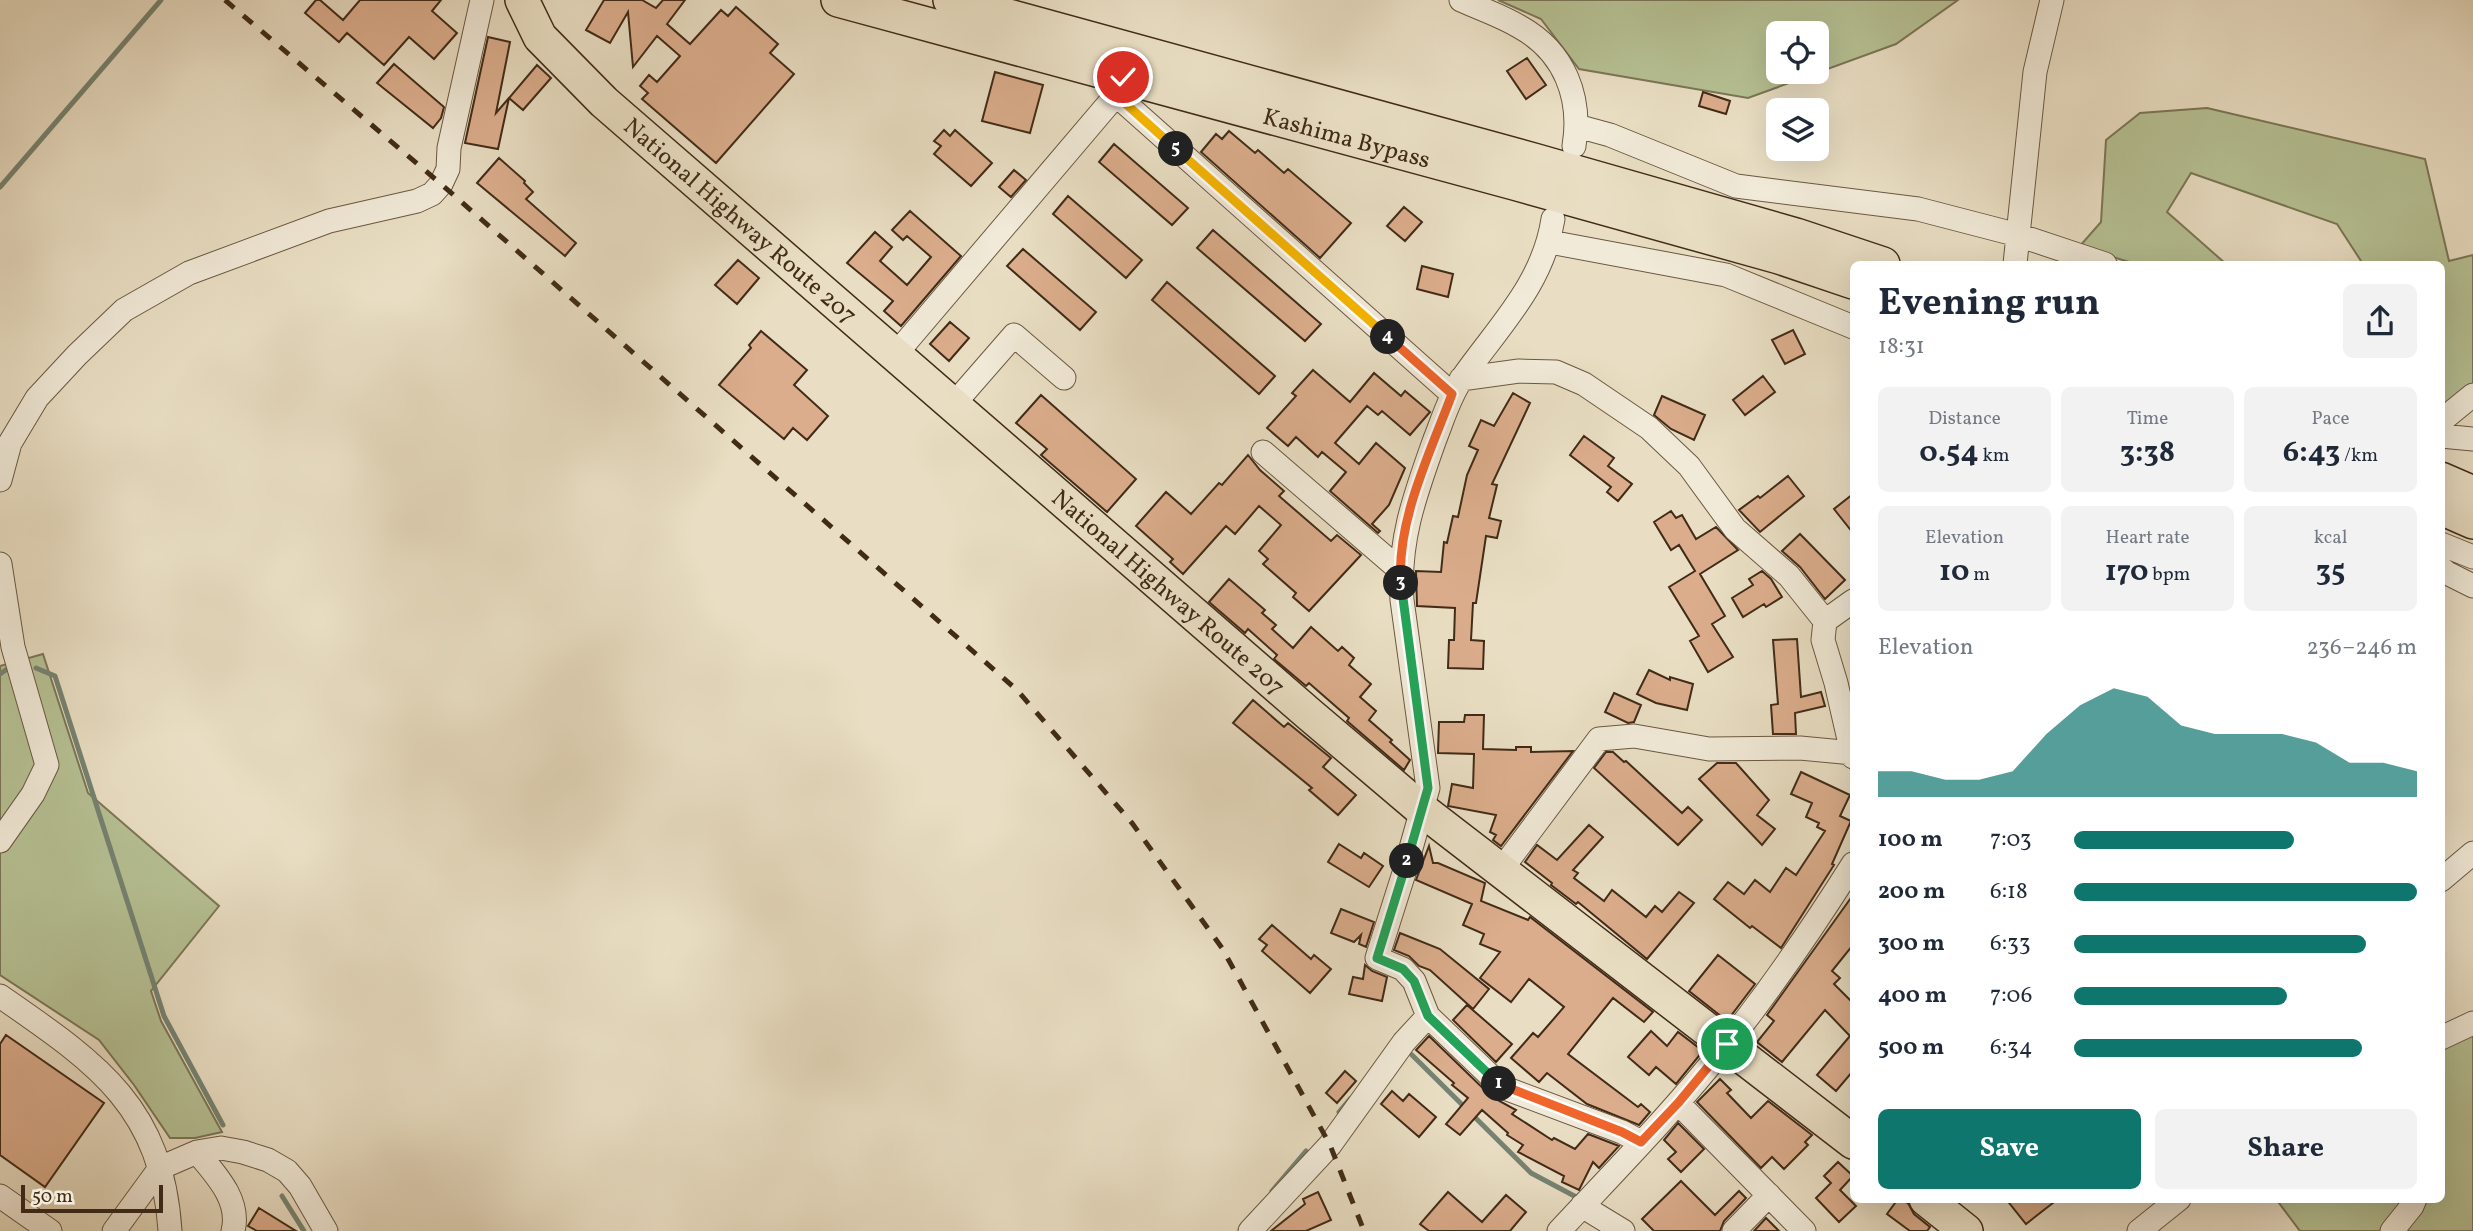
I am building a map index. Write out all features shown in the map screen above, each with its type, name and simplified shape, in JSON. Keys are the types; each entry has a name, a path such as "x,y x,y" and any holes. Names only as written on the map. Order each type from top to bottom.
{"highway":[{"name":"National Highway Route 207","path":"522,0 540,37 604,102 1421,809 1850,1140"},
{"name":"Kashima Bypass","path":"838,0 1125,74 1766,253 1850,281"},
{"name":"Kashima Bypass","path":"950,0 989,6 1125,74 1563,168 1797,235 1874,261"},
{"path":"2445,481 2473,493"},
{"path":"2445,510 2473,522"},
{"path":"1931,1203 1966,1231"}],"street":[{"path":"0,480 10,443 37,398 124,310 189,273 330,221 417,201 432,194 441,184 448,169 449,148 482,0"},
{"path":"1461,0 1522,27 1553,54 1571,83 1576,136 1610,135 1736,186 1918,209 2018,235 2096,261"},
{"path":"2015,261 2035,72 2052,0"},
{"path":"895,355 1125,74 1457,386"},
{"path":"1553,219 1550,242 1519,305 1457,386 1416,492 1404,540 1400,570 1402,600 1428,788 1377,958 1403,969 1414,981 1428,1016 1502,1087 1622,1132 1641,1142"},
{"path":"1550,242 1726,275 1850,326"},
{"path":"953,405 1014,335 1064,378"},
{"path":"1457,386 1519,371 1556,372 1584,383 1649,428 1689,466 1735,529 1789,576 1825,621 1823,640 1850,742"},
{"path":"2445,418 2473,395"},
{"path":"2445,436 2473,439"},
{"path":"1263,452 1400,570"},
{"path":"2445,546 2473,557"},
{"path":"0,564 13,647 47,765 33,794 0,841"},
{"path":"2445,571 2473,586"},
{"path":"1825,621 1850,603"},
{"path":"1501,870 1599,739 1634,736 1709,749 1800,748 1850,755"},
{"path":"2445,877 2473,853"},
{"path":"1559,1231 1678,1103 1727,1044 1809,935 1850,869"},
{"path":"0,996 72,1046 100,1070 127,1101 147,1136 160,1168 168,1201 170,1231"},
{"path":"1250,1231 1330,1145 1404,1042 1428,1016"},
{"path":"2445,1036 2473,1023"},
{"path":"1678,1103 1804,1231"},
{"path":"114,1231 160,1168 197,1152 221,1148 268,1160 287,1171 300,1186 326,1231"},
{"path":"197,1152 222,1183 235,1211 233,1231"},
{"path":"1734,1231 1769,1195"},
{"path":"0,1196 50,1231"},
{"path":"1585,1202 1623,1231"},
{"path":"2138,1231 2174,1203"},
{"path":"2392,1231 2414,1203"}],"green space":[{"path":"1498,0 1958,0 1896,44 1829,68 1829,21 1766,21 1766,84 1786,84 1748,98 1579,69 1541,19"},
{"path":"2207,108 2425,159 2449,261 2473,255 2473,409 2445,423 2445,261 2361,261 2337,224 2191,173 2167,212 2223,261 2126,261 2079,247 2101,222 2106,140 2140,113"},
{"path":"43,654 88,793 219,906 151,991 161,1021 222,1132 195,1138 170,1138 99,1040 0,975 0,666"},
{"path":"2473,1031 2473,1231 2300,1231 2279,1203 2445,1203 2445,1046"}],"building":[{"path":"316,0 320,0 343,20 360,0 441,0 432,11 457,33 434,59 409,37 384,65 347,33 339,42 305,13"},
{"path":"604,0 642,0 656,8 663,0 685,0 667,24 690,44 721,10 728,16 736,7 778,44 770,53 794,74 716,163 642,99 648,93 640,86 649,75 657,82 680,56 657,36 633,67 628,12 610,43 586,30"},
{"path":"488,37 510,42 496,113 509,98 498,149 465,143"},
{"path":"1527,58 1546,85 1526,99 1507,71"},
{"path":"394,64 444,107 441,118 433,128 377,83"},
{"path":"537,65 551,78 523,110 509,98"},
{"path":"995,72 1043,85 1030,133 982,121"},
{"path":"1703,92 1730,101 1726,114 1699,106"},
{"path":"944,130 950,136 955,130 992,163 971,186 934,154 941,146 934,141"},
{"path":"1229,131 1255,153 1258,150 1284,173 1288,169 1351,223 1320,258 1201,152 1216,134 1222,139"},
{"path":"1114,144 1188,208 1172,225 1099,162"},
{"path":"499,158 525,181 533,192 526,199 576,243 565,256 477,183"},
{"path":"1014,170 1026,180 1011,197 999,187"},
{"path":"1068,196 1142,260 1126,278 1053,214"},
{"path":"1404,207 1422,222 1405,241 1387,226"},
{"path":"910,211 961,256 901,326 884,311 893,301 847,263 875,232 892,247 880,261 907,285 931,257 907,236 903,240 892,230"},
{"path":"1213,230 1321,324 1305,341 1197,248"},
{"path":"1023,249 1096,312 1080,330 1007,266"},
{"path":"738,260 759,278 737,304 715,285"},
{"path":"1422,266 1453,274 1448,297 1417,289"},
{"path":"1167,282 1275,376 1259,394 1152,300"},
{"path":"950,322 969,338 949,361 930,344"},
{"path":"1793,330 1805,354 1785,364 1772,340"},
{"path":"761,331 807,370 794,385 828,416 807,440 793,428 784,439 719,385 751,348 749,345"},
{"path":"1313,370 1350,402 1374,373 1401,396 1405,391 1430,412 1410,435 1382,411 1378,415 1367,406 1335,443 1359,464 1376,443 1405,468 1389,505 1372,524 1380,531 1378,533 1330,491 1346,472 1322,452 1318,457 1296,437 1288,446 1267,428 1296,396 1292,393"},
{"path":"1763,376 1775,392 1745,415 1733,400"},
{"path":"1513,393 1530,403 1492,484 1497,485 1489,518 1501,521 1497,538 1486,536 1476,603 1473,603 1471,640 1484,641 1483,669 1448,668 1449,640 1454,640 1455,608 1417,606 1416,571 1441,572 1444,542 1447,543 1453,516 1458,517 1467,475 1478,450 1469,446 1481,420 1494,426"},
{"path":"1041,395 1136,479 1107,512 1041,455 1047,449 1016,423"},
{"path":"1662,396 1705,415 1694,440 1671,429 1654,415"},
{"path":"1584,436 1614,458 1608,466 1632,484 1618,501 1607,492 1611,487 1570,455"},
{"path":"1248,455 1260,470 1284,491 1279,496 1331,541 1337,535 1361,555 1309,611 1293,597 1296,593 1263,564 1268,559 1259,551 1281,525 1259,506 1235,534 1226,526 1183,574 1170,562 1173,559 1136,526 1166,492 1191,514 1219,483 1222,485"},
{"path":"1788,476 1804,496 1760,532 1739,510 1758,496 1760,498"},
{"path":"1850,496 1850,529 1834,509"},
{"path":"1671,511 1676,518 1682,515 1696,539 1716,527 1738,550 1700,574 1725,616 1712,624 1733,657 1708,672 1690,641 1699,636 1669,587 1695,571 1679,545 1671,550 1654,522"},
{"path":"1800,534 1845,580 1825,599 1800,567 1782,551"},
{"path":"1762,571 1771,579 1782,597 1743,617 1732,598 1753,585 1749,579"},
{"path":"1229,579 1265,610 1262,613 1276,625 1272,629 1293,648 1311,627 1338,651 1342,647 1354,658 1349,665 1371,684 1360,697 1376,711 1369,720 1410,760 1404,770 1347,721 1349,718 1309,683 1306,686 1274,659 1277,655 1248,629 1245,633 1209,602"},
{"path":"1797,639 1801,697 1821,692 1825,706 1795,713 1796,734 1773,734 1771,705 1778,704 1773,640"},
{"path":"1649,670 1670,680 1670,677 1693,684 1687,710 1656,703 1637,694"},
{"path":"1614,693 1641,705 1634,722 1628,723 1605,712"},
{"path":"1253,700 1284,727 1288,723 1331,758 1323,767 1356,795 1338,815 1309,790 1312,788 1233,723"},
{"path":"1465,715 1484,715 1483,749 1516,750 1516,747 1531,747 1531,752 1573,751 1501,846 1493,840 1496,835 1490,832 1496,815 1448,806 1452,784 1473,788 1474,754 1438,753 1439,722 1464,722"},
{"path":"1606,752 1613,752 1626,761 1682,813 1688,807 1702,820 1678,845 1594,768"},
{"path":"1717,763 1736,763 1769,800 1757,815 1775,829 1762,845 1699,779"},
{"path":"1801,772 1850,795 1840,816 1850,821 1850,823 1832,864 1834,865 1781,948 1752,926 1750,928 1714,899 1728,882 1744,894 1755,880 1770,892 1786,868 1796,875 1825,831 1817,827 1819,823 1806,817 1812,803 1791,794"},
{"path":"1589,825 1603,837 1573,870 1578,873 1574,878 1604,901 1612,890 1646,917 1655,906 1662,912 1679,892 1694,903 1647,959 1525,862 1537,845 1557,860"},
{"path":"1339,844 1361,858 1364,853 1383,866 1369,887 1328,862"},
{"path":"1429,846 1433,863 1485,883 1481,901 1528,920 1530,917 1653,1012 1644,1022 1613,998 1568,1054 1638,1107 1641,1104 1650,1112 1639,1125 1587,1104 1547,1073 1539,1082 1511,1058 1533,1033 1538,1037 1564,1007 1529,979 1511,1002 1480,978 1500,952 1480,944 1484,934 1463,925 1472,904 1416,880"},
{"path":"1850,899 1850,949 1832,971 1840,978 1834,984 1850,1000 1850,1036 1825,1010 1782,1062 1757,1042 1774,1021 1767,1015"},
{"path":"1341,909 1374,922 1366,947 1359,944 1361,935 1354,942 1331,933"},
{"path":"1272,925 1311,959 1314,955 1331,969 1310,993 1262,951 1267,945 1259,939"},
{"path":"1400,933 1440,949 1489,989 1473,1009 1430,970 1394,950"},
{"path":"1718,955 1755,984 1727,1021 1689,991"},
{"path":"1365,965 1387,977 1382,1001 1349,994 1353,977 1363,979"},
{"path":"1467,1005 1512,1044 1496,1062 1453,1020"},
{"path":"1651,1031 1667,1046 1678,1032 1703,1051 1676,1084 1656,1067 1649,1075 1628,1057"},
{"path":"6,1035 104,1103 45,1187 0,1155 0,1044"},
{"path":"1429,1036 1492,1097 1516,1110 1512,1114 1552,1140 1554,1138 1575,1149 1588,1134 1619,1146 1599,1168 1593,1162 1579,1190 1562,1182 1564,1176 1518,1152 1523,1145 1507,1135 1508,1133 1482,1110 1460,1135 1446,1124 1468,1098 1416,1050"},
{"path":"1850,1036 1850,1075 1836,1091 1817,1075"},
{"path":"1345,1071 1356,1081 1337,1103 1326,1093"},
{"path":"1720,1079 1731,1090 1727,1093 1751,1118 1768,1101 1812,1135 1805,1142 1808,1145 1784,1169 1772,1157 1761,1168 1697,1102"},
{"path":"1392,1091 1403,1101 1409,1094 1436,1117 1419,1137 1381,1104"},
{"path":"1678,1123 1704,1149 1681,1172 1668,1159 1676,1152 1664,1140"},
{"path":"1838,1162 1850,1173 1850,1179 1840,1190 1850,1203 1856,1206 1839,1222 1816,1198 1831,1183 1824,1176"},
{"path":"1681,1181 1715,1215 1739,1191 1746,1198 1724,1221 1720,1231 1654,1231 1642,1219"},
{"path":"1318,1192 1331,1220 1306,1231 1271,1231 1305,1204 1303,1199"},
{"path":"1448,1192 1482,1222 1506,1195 1526,1212 1510,1231 1429,1231 1420,1224"},
{"path":"1895,1203 1908,1203 1914,1214 1930,1227 1927,1231 1910,1231 1887,1214"},
{"path":"2009,1203 2053,1203 2026,1224"},
{"path":"259,1208 296,1231 257,1231 248,1226"},
{"path":"1766,1218 1779,1231 1754,1231"}],"waterway":[{"path":"0,187 161,0"},
{"path":"0,674 10,667"},
{"path":"36,668 55,676 164,1016 223,1125"},
{"path":"1412,1055 1531,1173 1580,1199"},
{"path":"1339,1112 1350,1099"},
{"path":"1272,1191 1306,1151"},
{"path":"282,1196 304,1231"}],"railway":[{"path":"225,0 441,184 1017,690 1132,823 1222,948 1330,1145 1364,1231"}],"route":[{"path":"1123,77 1116,95 1452,394 1416,492 1404,540 1400,570 1428,788 1377,958 1403,969 1414,981 1428,1016 1502,1087 1622,1132 1641,1142 1727,1044"}]}
